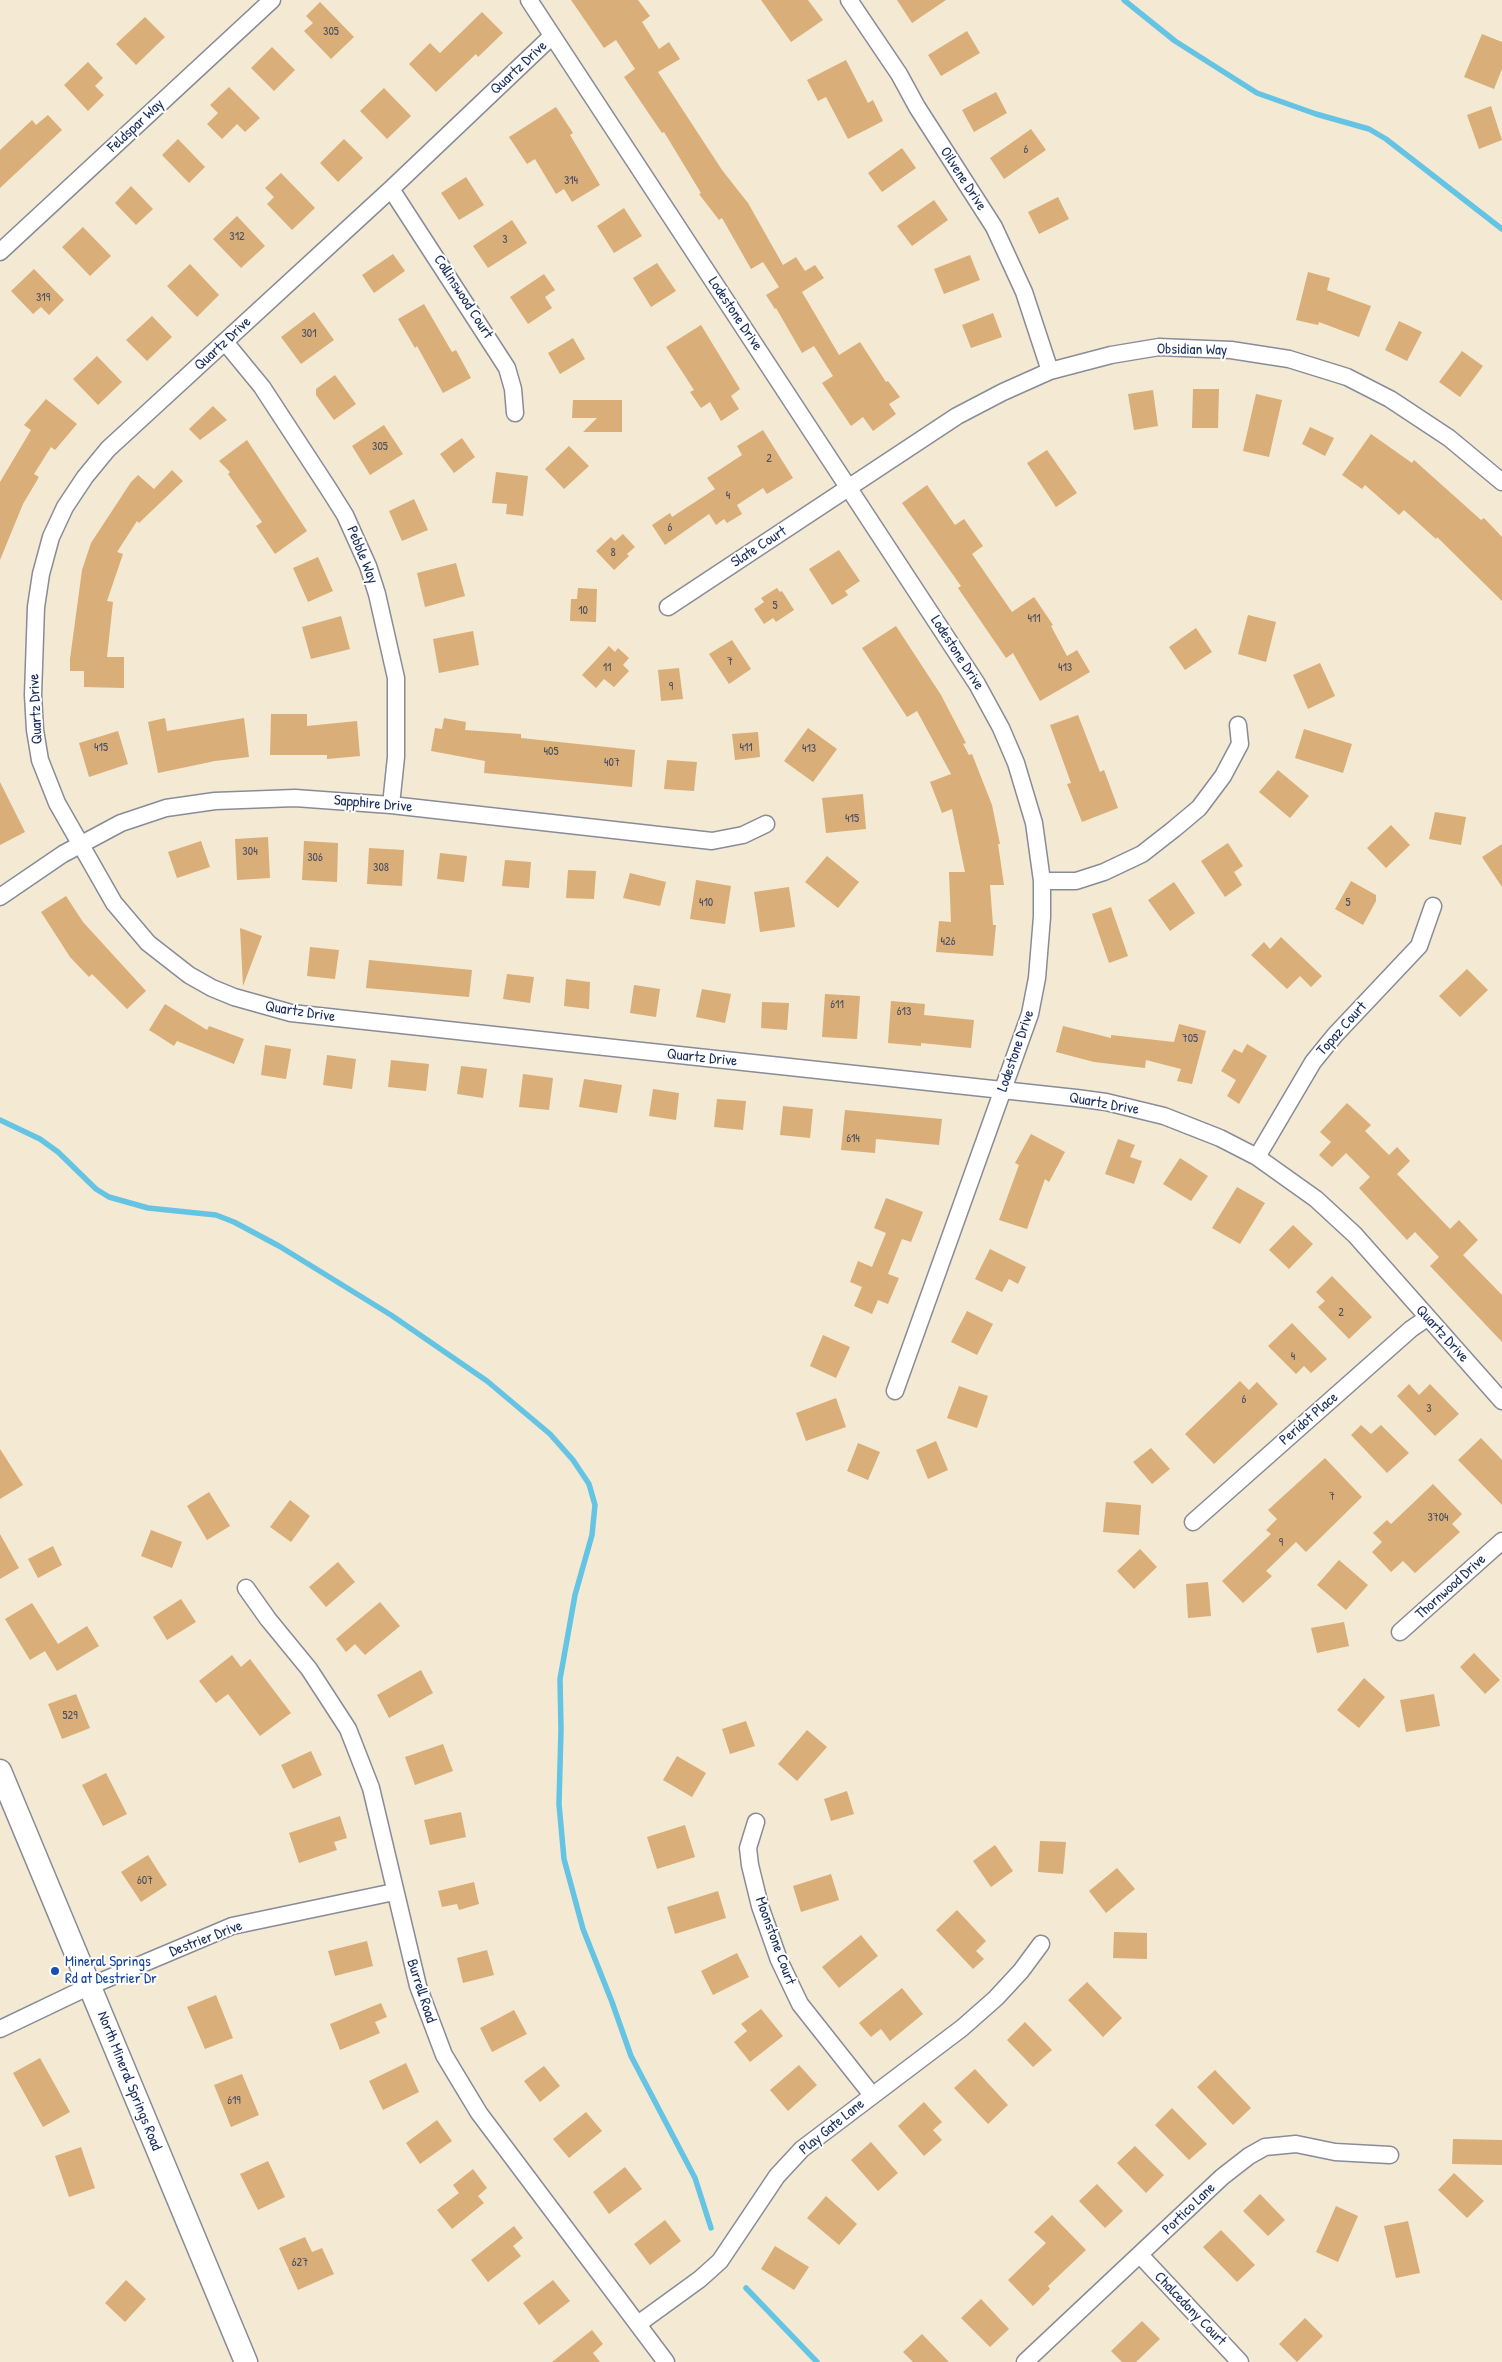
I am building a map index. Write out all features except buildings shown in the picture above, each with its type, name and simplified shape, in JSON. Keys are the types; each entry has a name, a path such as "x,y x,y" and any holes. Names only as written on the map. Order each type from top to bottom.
{"street":[{"name":"Feldspar Way","path":"0,252 272,0"},
{"name":"Lodestone Drive","path":"529,0 850,487 977,684 1001,728 1016,763 1034,823 1042,881 1042,917 1037,978 1030,1014 895,1391"},
{"name":"Oilvene Drive","path":"849,0 899,74 917,107 994,228 1024,292 1050,371"},
{"name":"Quartz Drive","path":"551,36 390,189 108,449 84,477 66,507 51,537 41,574 36,607 33,695 35,730 40,760 57,804 114,903 148,943 190,975 212,988 258,1005 291,1013 1106,1102 1136,1108 1191,1126 1257,1157 1291,1180 1334,1214 1355,1235 1502,1401"},
{"name":"Collinswood Court","path":"390,189 507,368 513,389 515,413"},
{"name":"Pebble Way","path":"225,342 262,387 328,488 345,515 368,566 377,594 396,678 396,757 391,804"},
{"name":"Obsidian Way","path":"850,487 957,416 1003,392 1050,371 1111,356 1159,347 1231,350 1289,359 1347,377 1390,399 1449,438 1502,482"},
{"name":"Slate Court","path":"668,607 850,487"},
{"path":"1042,881 1076,881 1104,872 1142,854 1174,829 1199,808 1223,776 1240,744 1238,725"},
{"name":"Sapphire Drive","path":"0,897 79,844 121,823 157,811 215,801 295,798 391,804 712,841 743,835 766,824"},
{"name":"Topaz Court","path":"1257,1157 1312,1062 1335,1034 1419,946 1433,906"},
{"name":"Peridot Place","path":"1192,1522 1411,1329 1427,1318"},
{"name":"Thornwood Drive","path":"1400,1632 1502,1541"},
{"name":"Burrell Road","path":"246,1588 308,1669 348,1729 371,1788 394,1892 418,1986 444,2055 479,2113 666,2362"},
{"name":"North Mineral Springs Road","path":"0,1771 246,2362"},
{"name":"Moonstone Court","path":"756,1822 748,1848 750,1865 760,1906 779,1960 800,2004 872,2096"},
{"name":"Destrier Drive","path":"0,2028 90,1986 232,1926 394,1892"},
{"name":"Play Gate Lane","path":"638,2324 700,2279 720,2261 777,2176 802,2149 962,2028 996,1998 1021,1971 1041,1944"},
{"name":"Portico Lane","path":"1025,2362 1222,2177 1249,2156 1265,2147 1296,2144 1335,2152 1390,2155"},
{"name":"Chalcedony Court","path":"1140,2255 1240,2362"}],"waterway":[{"path":"1124,0 1175,41 1257,93 1316,114 1369,129 1386,139 1502,229"},
{"path":"0,1120 40,1139 58,1152 96,1189 109,1197 148,1208 216,1215 234,1222 279,1246 391,1315 487,1381 550,1434 573,1460 589,1484 595,1505 592,1535 575,1595 560,1679 559,1804 564,1859 583,1929 631,2056 695,2178 711,2228"},
{"path":"746,2288 817,2362"}],"place":[{"name":"Mineral Springs Rd at Destrier Dr","path":"55,1971"}]}
